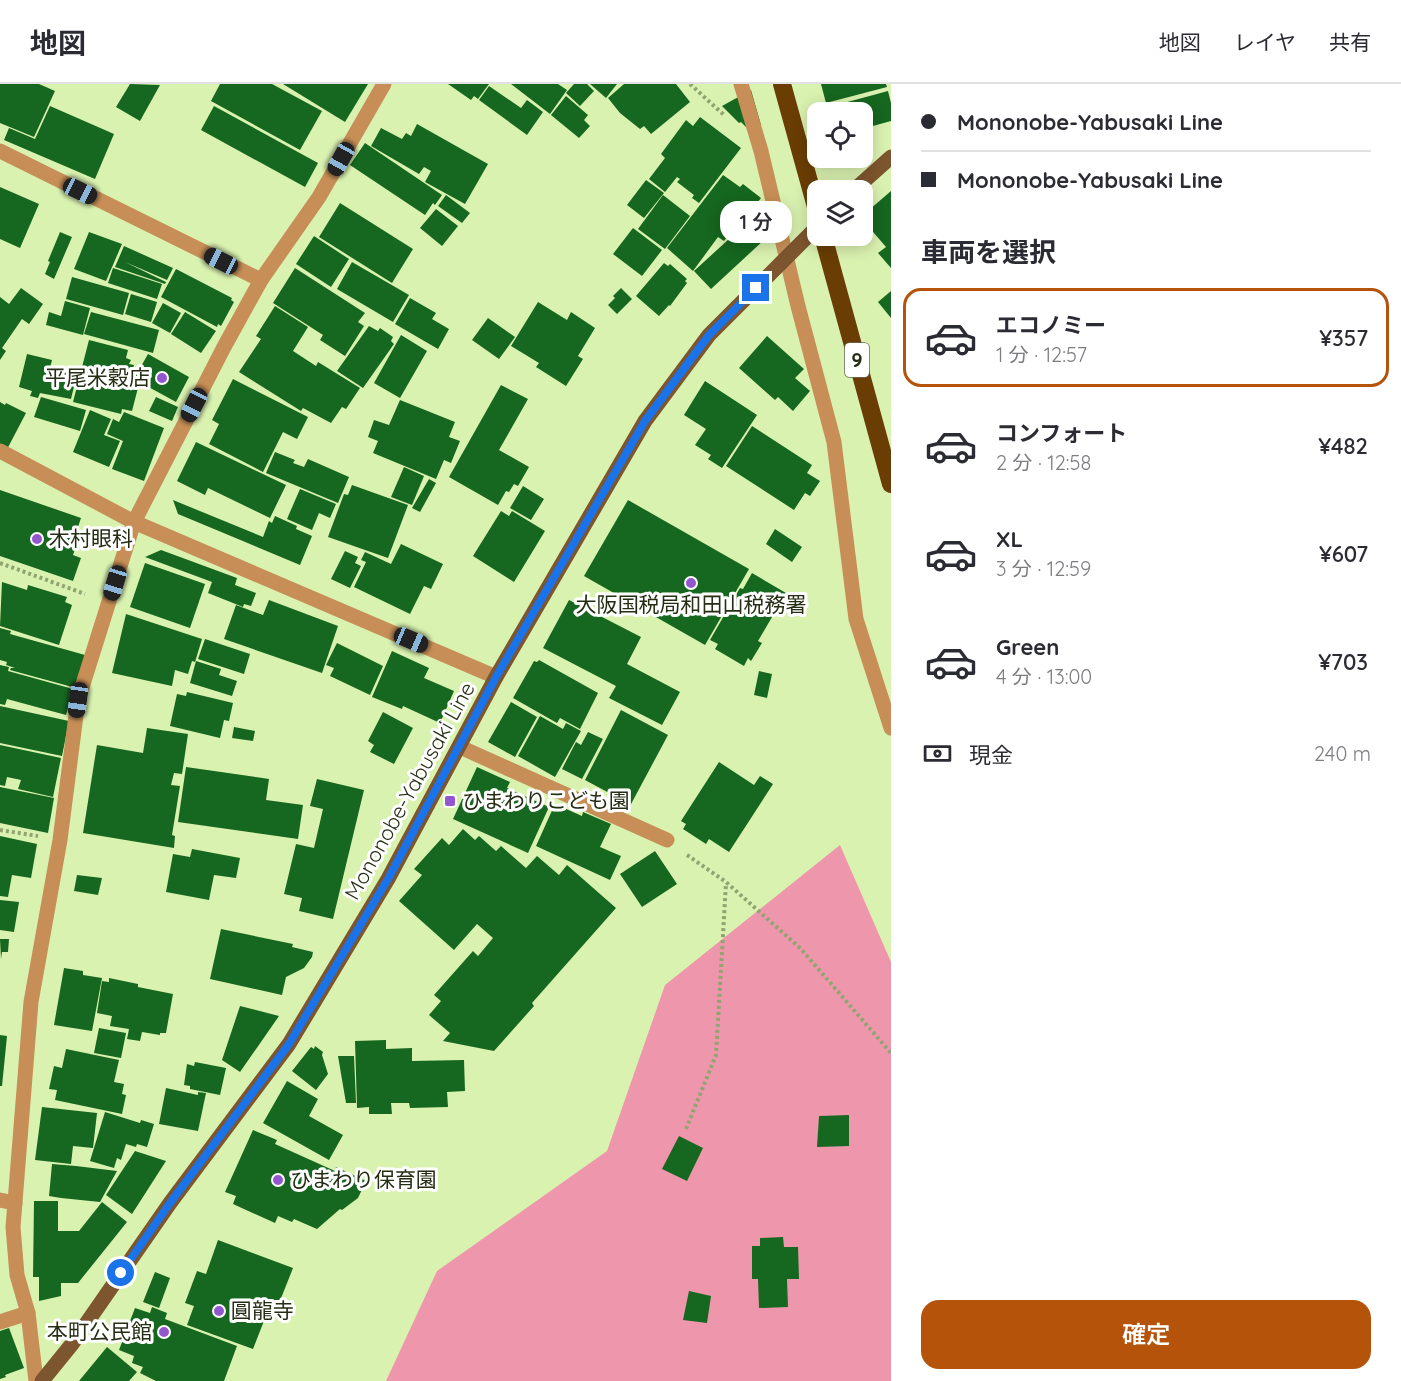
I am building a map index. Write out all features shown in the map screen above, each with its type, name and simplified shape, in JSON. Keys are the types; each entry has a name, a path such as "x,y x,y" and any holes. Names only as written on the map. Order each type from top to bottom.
{"highway":[{"path":"782,84 809,180"},
{"name":"9","path":"826,246 891,484"}],"main road":[{"path":"865,180 891,157"},
{"name":"Mononobe-Yabusaki Line","path":"42,1381 72,1344 170,1203 289,1044 388,879 496,677 645,421 709,335 807,237"}],"street":[{"path":"36,1381 28,1313 17,1275 13,1227 8,1201 31,1002 60,840 78,700 134,522 261,280 319,197 384,84"},
{"path":"741,84 761,151 798,306 834,442 856,619 891,729"},
{"path":"0,151 261,280"},
{"path":"0,451 134,522 496,677"},
{"path":"460,747 667,840"},
{"path":"0,1322 28,1313"}],"path":[{"path":"0,563 109,603"},
{"path":"0,830 60,840"},
{"path":"667,840 726,882 801,949 891,1053"},
{"path":"686,1129 716,1054 726,882"}],"shaded area":[{"path":"840,845 891,962 891,1381 386,1381 437,1271 607,1151 665,985"}],"building":[{"path":"0,84 39,84 55,91 34,137 0,123"},
{"path":"130,84 160,85 140,121 116,107"},
{"path":"220,84 272,84 322,111 300,150 211,101"},
{"path":"283,84 368,84 345,122"},
{"path":"448,84 489,84 478,99 474,96 471,100"},
{"path":"511,84 558,84 567,90 550,114"},
{"path":"574,84 587,84 594,91 580,106 566,93"},
{"path":"590,84 617,84 606,98"},
{"path":"624,84 676,84 690,102 651,134 644,126 640,129 620,113 608,98"},
{"path":"821,84 886,84 887,87 830,102 826,102"},
{"path":"489,86 521,108 527,100 543,112 527,135 479,100"},
{"path":"751,90 761,125 750,131 722,106"},
{"path":"888,91 891,121 873,126 873,102 847,102"},
{"path":"566,96 588,115 584,120 590,126 579,138 551,115"},
{"path":"50,106 114,134 95,179 4,140 9,128 35,139"},
{"path":"214,106 318,163 305,187 201,130"},
{"path":"700,117 741,148 699,203 692,198 694,195 677,182 680,179 677,177 665,192 649,179 665,158 661,154 686,120 693,126"},
{"path":"417,124 488,164 465,204 425,182 431,171 424,167 419,174 371,146 381,128 402,139 406,133 411,136"},
{"path":"365,143 442,195 425,215 350,165"},
{"path":"723,175 740,187 743,184 761,198 724,241 718,237 693,271 667,248"},
{"path":"646,180 664,193 644,218 627,205"},
{"path":"0,187 39,204 20,248 0,239"},
{"path":"891,191 891,268 878,253 886,247 873,232 873,207"},
{"path":"446,195 470,213 462,223 438,206"},
{"path":"663,195 690,216 665,249 638,229"},
{"path":"340,203 413,249 392,283 319,237"},
{"path":"436,209 458,226 442,246 420,228"},
{"path":"753,217 761,225 755,230 764,240 711,289 694,271"},
{"path":"633,228 662,250 642,276 613,254"},
{"path":"60,232 72,237 54,279 45,274"},
{"path":"89,232 122,244 106,281 74,269"},
{"path":"314,236 349,259 331,287 296,264"},
{"path":"124,246 173,268 167,280 125,262 166,282 165,284 115,267"},
{"path":"352,262 409,295 393,322 337,289"},
{"path":"664,263 668,266 670,264 687,279 685,281 687,283 670,306 659,316 636,296"},
{"path":"113,268 162,284 157,299 108,283"},
{"path":"295,268 365,313 358,322 364,326 345,356 320,340 323,335 273,303"},
{"path":"176,269 232,298 234,302 221,326 218,324 217,327 161,297"},
{"path":"72,277 129,293 123,315 66,299"},
{"path":"21,288 43,304 29,324 22,319 2,348 6,351 0,360 0,297 9,304"},
{"path":"621,288 632,299 617,314 608,305"},
{"path":"891,291 891,318 878,302"},
{"path":"131,294 157,302 151,322 125,314"},
{"path":"410,298 436,313 432,319 449,329 438,349 395,324"},
{"path":"65,301 90,308 83,335 46,325 49,312 61,316"},
{"path":"538,302 567,320 571,312 595,328 578,356 583,359 566,386 536,367 539,363 511,346"},
{"path":"163,303 181,313 170,333 152,323"},
{"path":"275,306 308,327 293,351 316,366 318,362 360,388 346,409 342,407 331,423 303,408 301,411 239,372 261,339 256,336"},
{"path":"91,312 159,330 153,353 84,334"},
{"path":"185,312 216,331 201,353 171,334"},
{"path":"488,318 515,337 499,359 472,340"},
{"path":"369,326 378,331 380,328 393,337 391,341 394,344 363,388 337,371"},
{"path":"401,335 427,351 400,398 374,383"},
{"path":"767,336 804,369 795,378 810,391 793,411 778,397 775,400 739,368"},
{"path":"89,340 128,350 126,358 131,360 129,364 134,365 129,382 139,384 132,411 122,409 121,414 73,402"},
{"path":"27,354 52,360 50,368 77,374 71,399 40,393 38,398 30,396 32,391 19,387"},
{"name":"平尾米穀店","path":"148,354 189,377 176,402 134,379"},
{"path":"233,379 308,417 297,439 283,432 263,472 209,444 219,424 212,420"},
{"path":"705,381 757,415 722,468 708,459 711,455 695,445 706,429 684,415"},
{"path":"501,385 528,399 499,450 529,467 518,486 514,484 509,492 506,491 498,505 449,477"},
{"path":"41,397 86,410 80,431 34,417"},
{"path":"156,397 178,407 172,421 149,411"},
{"path":"400,400 455,422 449,437 460,441 451,463 444,460 436,479 373,453 378,441 368,437 374,420 389,425"},
{"path":"0,402 26,413 4,455 0,453"},
{"path":"90,410 111,419 104,435 120,441 109,467 73,452"},
{"path":"124,412 164,428 144,481 112,469 123,441 107,434 113,419 119,422"},
{"path":"752,426 812,465 807,473 820,481 810,496 805,493 794,510 726,466"},
{"path":"196,442 286,485 270,518 208,488 205,495 177,481"},
{"path":"275,452 295,460 293,463 304,467 308,459 349,477 338,503 266,473"},
{"path":"404,467 424,476 412,505 391,497"},
{"path":"429,479 436,483 420,512 412,508"},
{"path":"352,485 408,505 388,558 328,537 344,494 348,495"},
{"path":"523,486 544,499 531,520 510,508"},
{"path":"300,489 336,504 330,518 319,513 312,530 287,519"},
{"name":"木村眼科","path":"0,490 81,518 72,545 76,546 73,555 81,558 73,581 0,556"},
{"path":"173,500 263,537 269,521 272,523 275,516 312,536 300,565 178,514"},
{"path":"628,500 749,569 705,645 584,576"},
{"path":"501,511 509,516 512,511 545,531 514,582 473,556"},
{"path":"775,529 802,547 792,562 766,544"},
{"path":"401,544 443,564 431,589 424,586 410,614 354,587 366,562 361,560 365,552 391,564"},
{"path":"161,550 237,578 235,585 256,593 251,606 244,604 243,607 208,593 212,582 145,557"},
{"path":"345,551 358,557 355,563 361,566 350,588 331,579"},
{"path":"145,563 205,584 190,628 130,607"},
{"path":"752,573 786,593 758,641 762,643 751,661 748,658 744,666 715,649 718,644 710,640 740,588 743,589"},
{"path":"2,582 27,590 28,585 67,597 65,602 72,605 59,645 0,626"},
{"path":"269,600 338,626 322,673 224,639 236,605 263,615"},
{"path":"569,600 641,637 627,664 680,692 662,725 609,698 616,686 543,648"},
{"path":"126,614 202,639 195,662 192,661 188,674 175,670 172,686 112,673"},
{"path":"0,628 11,631 10,634 85,655 76,688 10,670 15,668 0,660"},
{"path":"205,639 250,654 244,674 198,659"},
{"path":"337,643 383,666 370,695 330,676 334,668 326,665"},
{"path":"392,651 429,668 424,678 454,691 440,723 403,706 402,709 372,697"},
{"path":"539,660 598,693 580,729 560,718 557,723 513,698 534,661"},
{"path":"196,661 221,669 219,675 237,681 232,696 190,683"},
{"path":"0,665 9,667 8,671 73,689 66,715 7,699 5,705 0,704"},
{"path":"759,671 772,674 767,698 754,695"},
{"path":"187,692 233,703 229,721 224,720 220,738 170,726 177,694 186,696"},
{"path":"511,702 537,717 515,757 488,742"},
{"path":"0,706 69,721 62,756 0,743"},
{"path":"621,710 668,735 630,806 624,803 627,798 612,791 611,794 585,780"},
{"path":"383,712 413,728 394,764 370,752 374,745 368,741"},
{"path":"540,716 563,729 566,723 581,731 555,777 518,756"},
{"path":"234,727 255,731 253,741 232,738"},
{"path":"147,728 188,734 182,774 174,773 171,785 180,786 172,835 175,836 174,848 83,833 97,745 143,753"},
{"path":"588,732 603,739 582,779 562,769 576,742 581,745"},
{"path":"0,745 61,758 53,797 18,789 21,780 7,777 5,786 0,785"},
{"path":"719,762 754,785 760,776 773,784 729,852 709,839 706,844 683,829 686,824 681,821"},
{"path":"186,767 269,779 266,800 303,805 298,839 178,822"},
{"path":"477,767 510,782 507,788 549,807 528,853 453,819"},
{"path":"317,779 364,790 333,919 299,911 302,898 284,894 296,844 314,848 323,809 310,806"},
{"path":"0,787 54,798 48,833 0,823"},
{"path":"555,804 582,816 583,812 611,824 600,847 621,856 610,880 536,846"},
{"path":"463,829 475,840 479,836 496,851 501,846 526,868 537,856 559,875 567,865 616,908 532,1003 534,1006 494,1051 443,1041 450,1033 429,1015 441,1001 434,995 473,951 478,956 493,938 477,924 454,950 399,901 422,875 414,869 442,838 449,845"},
{"path":"0,836 37,844 31,878 12,875 8,897 0,896"},
{"path":"192,849 240,858 236,878 214,875 209,900 166,892 173,854 190,857"},
{"path":"655,851 677,884 642,907 620,874"},
{"path":"77,875 102,878 98,895 74,891"},
{"path":"0,900 19,902 14,932 0,930"},
{"path":"221,929 293,944 292,947 313,952 312,957 304,968 286,977 282,995 210,979"},
{"path":"0,939 9,939 8,952 2,952 1,959"},
{"path":"64,968 83,971 83,975 102,978 92,1031 54,1025"},
{"path":"109,978 173,994 166,1033 160,1033 160,1035 142,1032 140,1041 127,1039 129,1029 110,1026 112,1016 97,1013 102,981 109,982"},
{"path":"240,1006 279,1016 240,1072 222,1060"},
{"path":"99,1028 126,1033 121,1058 94,1053"},
{"path":"0,1035 7,1036 2,1086 0,1086"},
{"path":"386,1040 386,1049 412,1048 412,1061 464,1060 465,1091 447,1092 448,1107 410,1108 409,1103 391,1103 392,1114 369,1114 369,1107 357,1108 355,1041"},
{"path":"315,1046 323,1052 328,1074 316,1090 292,1071 311,1047 314,1049"},
{"path":"66,1049 119,1060 114,1082 124,1084 122,1094 126,1095 122,1114 55,1100 57,1090 49,1089 54,1066 62,1068"},
{"path":"338,1056 354,1056 356,1103 346,1103"},
{"path":"195,1062 226,1068 220,1095 190,1089 190,1086 184,1085 187,1064 194,1066"},
{"path":"287,1081 318,1099 309,1116 343,1135 329,1160 263,1123"},
{"path":"166,1088 198,1095 198,1092 206,1093 198,1131 159,1124"},
{"path":"42,1107 97,1113 93,1148 73,1146 71,1164 35,1160"},
{"path":"105,1112 140,1123 141,1120 154,1124 147,1147 126,1144 121,1160 117,1158 114,1168 90,1161"},
{"path":"849,1115 849,1146 817,1147 819,1116"},
{"path":"253,1130 277,1140 275,1144 335,1171 336,1167 366,1181 358,1198 342,1210 340,1209 317,1229 294,1219 292,1222 278,1216 275,1223 233,1204 236,1196 225,1192"},
{"path":"679,1136 703,1148 687,1181 662,1169"},
{"path":"135,1151 166,1161 132,1214 106,1195"},
{"path":"52,1164 117,1171 100,1202 61,1198 49,1196"},
{"path":"34,1201 58,1201 58,1231 79,1231 102,1202 127,1222 78,1283 61,1283 61,1296 39,1301 39,1277 33,1277"},
{"path":"783,1237 784,1247 798,1247 799,1279 787,1279 788,1307 759,1308 758,1279 752,1279 752,1246 760,1246 760,1238"},
{"path":"218,1240 293,1268 276,1311 269,1308 253,1349 187,1325 194,1306 185,1303 197,1271 206,1274"},
{"path":"155,1272 170,1278 159,1308 143,1302"},
{"path":"689,1291 711,1296 707,1323 683,1320"},
{"name":"本町公民館","path":"152,1307 167,1313 165,1319 237,1346 224,1381 156,1381 140,1373 143,1367 132,1363 134,1356 119,1350 135,1308 150,1313"},
{"path":"9,1328 24,1368 0,1379 0,1331"},
{"path":"107,1347 137,1372 129,1381 79,1381"}],"place":[{"name":"平尾米穀店","path":"162,378"},
{"name":"木村眼科","path":"37,539"},
{"name":"大阪国税局和田山税務署","path":"691,583"},
{"name":"ひまわりこども園","path":"450,801"},
{"name":"ひまわり保育園","path":"278,1180"},
{"name":"圓龍寺","path":"219,1311"},
{"name":"本町公民館","path":"164,1332"}],"route":[{"path":"121,1273 170,1203 289,1044 388,879 496,677 645,421 709,335 756,288"}]}
